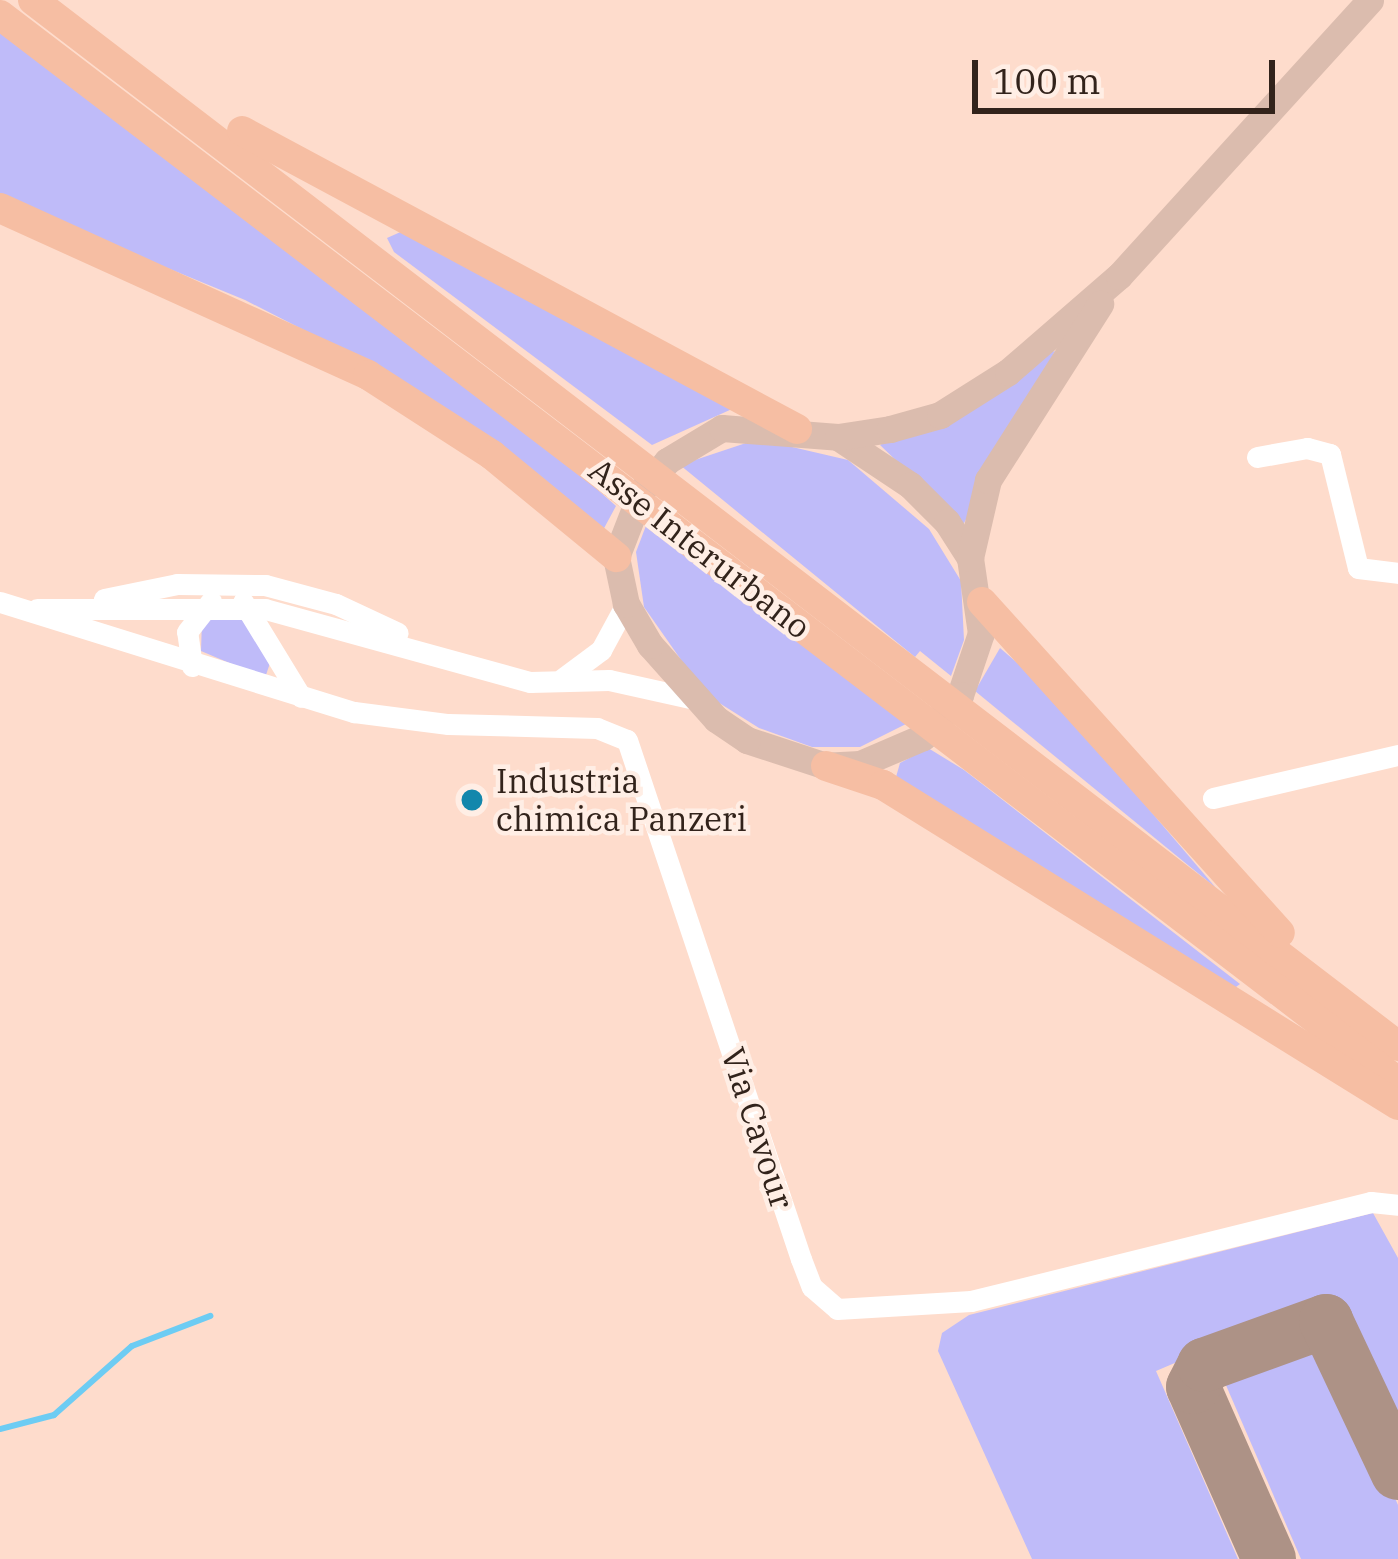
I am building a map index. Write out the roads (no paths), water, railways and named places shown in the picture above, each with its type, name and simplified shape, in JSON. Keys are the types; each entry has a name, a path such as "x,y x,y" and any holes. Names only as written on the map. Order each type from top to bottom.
{"highway":[{"name":"Asse Interurbano","path":"34,0 166,97 991,773 1398,1082"},
{"name":"Asse Interurbano","path":"0,15 1009,746 1398,1046"},
{"path":"166,97 186,94 294,164 797,429"},
{"path":"0,208 368,375 492,455 616,557"},
{"path":"982,602 1223,880 1284,938 1300,970"},
{"path":"826,766 883,785 1398,1105"}],"main road":[{"path":"838,436 910,484 970,559 982,602 976,665 942,720 898,751 826,766 747,740 690,698 626,604 616,557 634,506 667,461 722,428 797,429 838,436 940,415 1008,372 1119,276 1370,0"},
{"path":"970,559 988,480 1119,276"}],"street":[{"path":"1257,457 1307,448 1330,454 1358,568 1398,573"},
{"path":"177,584 530,682 609,680 690,698"},
{"path":"18,606 177,584 265,585 336,604 453,659"},
{"path":"240,601 301,697"},
{"path":"18,606 240,601 336,604"},
{"path":"192,666 187,632 206,603"},
{"path":"559,680 601,650 626,604"},
{"name":"Via Cavour","path":"18,606 270,690 376,716 597,728 627,740 812,1287 837,1309 971,1301 1049,1287 1371,1202 1398,1205"},
{"path":"270,690 280,668 285,635 304,616"},
{"path":"1213,798 1398,755"}],"waterway":[{"path":"0,1429 54,1415 132,1346 210,1316"}],"place":[{"name":"Industria chimica Panzeri","path":"472,800"}]}
